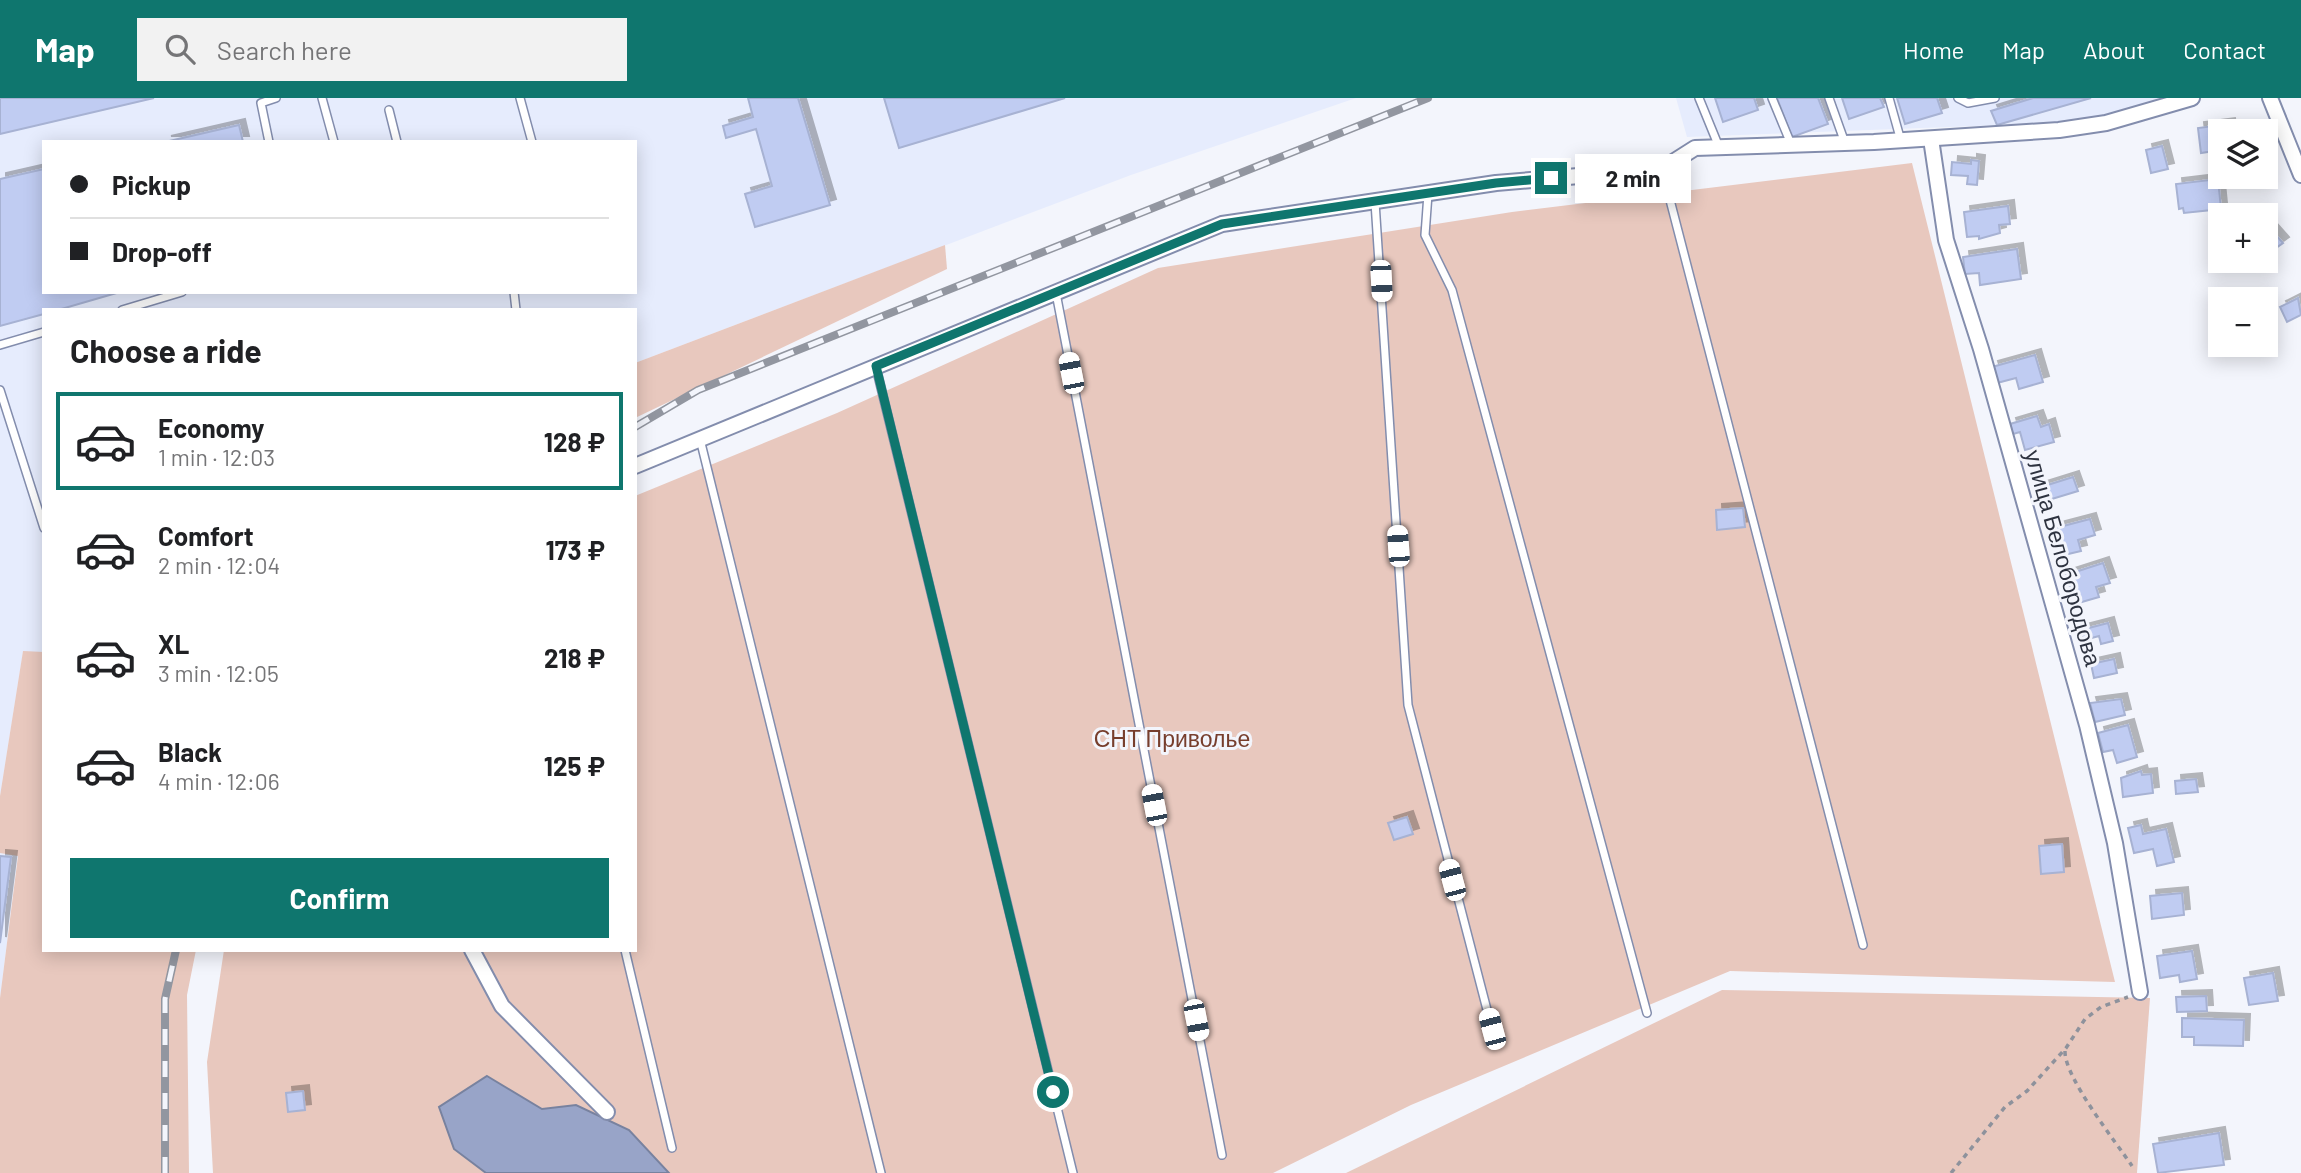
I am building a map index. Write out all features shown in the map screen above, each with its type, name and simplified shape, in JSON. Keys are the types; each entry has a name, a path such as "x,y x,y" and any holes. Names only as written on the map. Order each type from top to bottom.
{"street":[{"path":"637,465 1222,224 1496,183 1662,169 1695,148 1901,141 2106,123 2192,98"},
{"path":"2270,98 2301,175"},
{"name":"улица Белобородова","path":"1931,139 1946,240 1981,349 2087,725 2115,843 2140,992"},
{"path":"473,952 502,1006 607,1112"}],"lane":[{"path":"269,140 261,103 276,98"},
{"path":"322,98 333,140"},
{"path":"520,98 531,140"},
{"path":"1699,98 1719,147"},
{"path":"1772,98 1791,144"},
{"path":"1829,98 1845,143"},
{"path":"1889,98 1901,141"},
{"path":"1958,98 1968,103 1995,98"},
{"path":"389,110 396,140"},
{"path":"1662,169 1863,945"},
{"path":"1428,194 1425,235 1452,290 1647,1013"},
{"path":"1375,202 1408,705 1492,1029"},
{"path":"1056,292 1222,1155"},
{"path":"129,308 175,294"},
{"path":"0,345 42,333"},
{"path":"876,366 1073,1173"},
{"path":"0,390 42,522"},
{"path":"700,439 881,1173"},
{"path":"625,952 673,1148"}],"path":[{"path":"1951,1173 2006,1107 2027,1091 2066,1048 2090,1014 2140,992"},
{"path":"2066,1048 2066,1063 2085,1098 2132,1166"}],"shaded area":[{"path":"0,98 1356,98 1131,175 637,362 637,308 42,308 42,652 23,652 0,796"},
{"path":"1676,98 2173,98 2136,110 2055,123 1687,137"},
{"path":"0,853 18,855 0,998"}],"green space":[{"name":"СНТ Приволье","path":"1912,163 2115,982 1730,971 1411,1105 1273,1173 213,1173 207,1062 224,952 637,952 637,495 837,413 1158,268 1512,212"},
{"path":"945,245 947,269 637,417 637,362"},
{"path":"23,651 42,652 42,952 196,952 187,995 189,1173 0,1173 0,998 18,856 0,853 0,796"},
{"path":"1722,990 2150,998 2137,1173 1346,1173"}],"water":[{"path":"487,1076 542,1109 576,1105 629,1130 669,1173 486,1173 454,1149 439,1107"}],"building":[{"path":"0,98 154,98 0,134"},
{"path":"748,98 798,98 830,205 755,227 745,194 772,186 756,129 726,138 723,126 753,117"},
{"path":"884,98 1065,98 899,148"},
{"path":"1715,98 1754,98 1758,110 1723,122"},
{"path":"1777,98 1818,98 1828,124 1792,137"},
{"path":"1842,98 1880,98 1884,107 1849,119"},
{"path":"1897,98 1937,98 1942,113 1905,124"},
{"path":"2033,98 2091,98 1997,125 1991,111"},
{"path":"239,125 243,140 174,140"},
{"path":"2208,127 2208,152 2201,153 2198,128"},
{"path":"2162,146 2168,169 2151,173 2146,150"},
{"path":"1971,160 1979,161 1977,185 1967,184 1968,176 1951,175 1952,162 1971,164"},
{"path":"42,169 42,294 113,294 65,308 42,308 42,315 0,326 0,179"},
{"path":"2208,180 2208,189 2219,189 2220,203 2208,203 2208,210 2184,213 2183,208 2179,209 2176,184"},
{"path":"2008,206 2010,224 1999,225 2000,233 1979,239 1979,236 1967,237 1964,212"},
{"path":"2017,249 2021,279 1980,285 1979,273 1965,274 1963,257"},
{"path":"2298,298 2301,315 2287,322 2280,307"},
{"path":"2035,355 2043,382 2019,389 2016,378 1997,383 1992,367"},
{"path":"2037,416 2041,427 2049,424 2054,442 2025,450 2020,432 2013,434 2010,424"},
{"path":"2073,477 2078,491 2042,502 2038,488"},
{"path":"1743,508 1745,527 1717,530 1716,510"},
{"path":"2090,519 2095,535 2078,540 2081,551 2064,555 2061,546 2053,548 2048,530"},
{"path":"2103,563 2110,583 2096,587 2099,597 2075,604 2066,575"},
{"path":"2108,623 2113,641 2101,644 2099,636 2084,640 2081,630"},
{"path":"2114,659 2117,673 2094,678 2091,664"},
{"path":"2121,699 2125,715 2095,722 2090,703"},
{"path":"2128,725 2137,757 2117,763 2113,750 2103,752 2098,733"},
{"path":"2141,771 2142,775 2151,774 2153,793 2123,797 2121,778"},
{"path":"2196,779 2198,792 2176,794 2175,781"},
{"path":"1407,817 1413,834 1394,840 1388,823"},
{"path":"2141,825 2143,834 2166,829 2174,862 2157,866 2153,849 2134,853 2128,828"},
{"path":"2062,844 2064,872 2041,874 2039,846"},
{"path":"0,856 11,857 0,943"},
{"path":"2182,893 2184,915 2152,919 2150,896"},
{"path":"2192,951 2197,979 2180,982 2179,975 2160,978 2157,956"},
{"path":"2273,973 2278,1001 2249,1005 2244,978"},
{"path":"2206,996 2207,1011 2177,1012 2176,997"},
{"path":"2182,1018 2244,1020 2243,1046 2194,1045 2194,1037 2182,1037"},
{"path":"303,1091 305,1110 288,1112 286,1093"},
{"path":"2219,1133 2224,1165 2158,1173 2153,1144"}],"railway":[{"path":"637,426 698,390 1428,98"},
{"path":"165,1173 165,999 176,952"}],"route":[{"path":"1053,1092 876,366 1222,224 1496,183 1551,178"}]}
